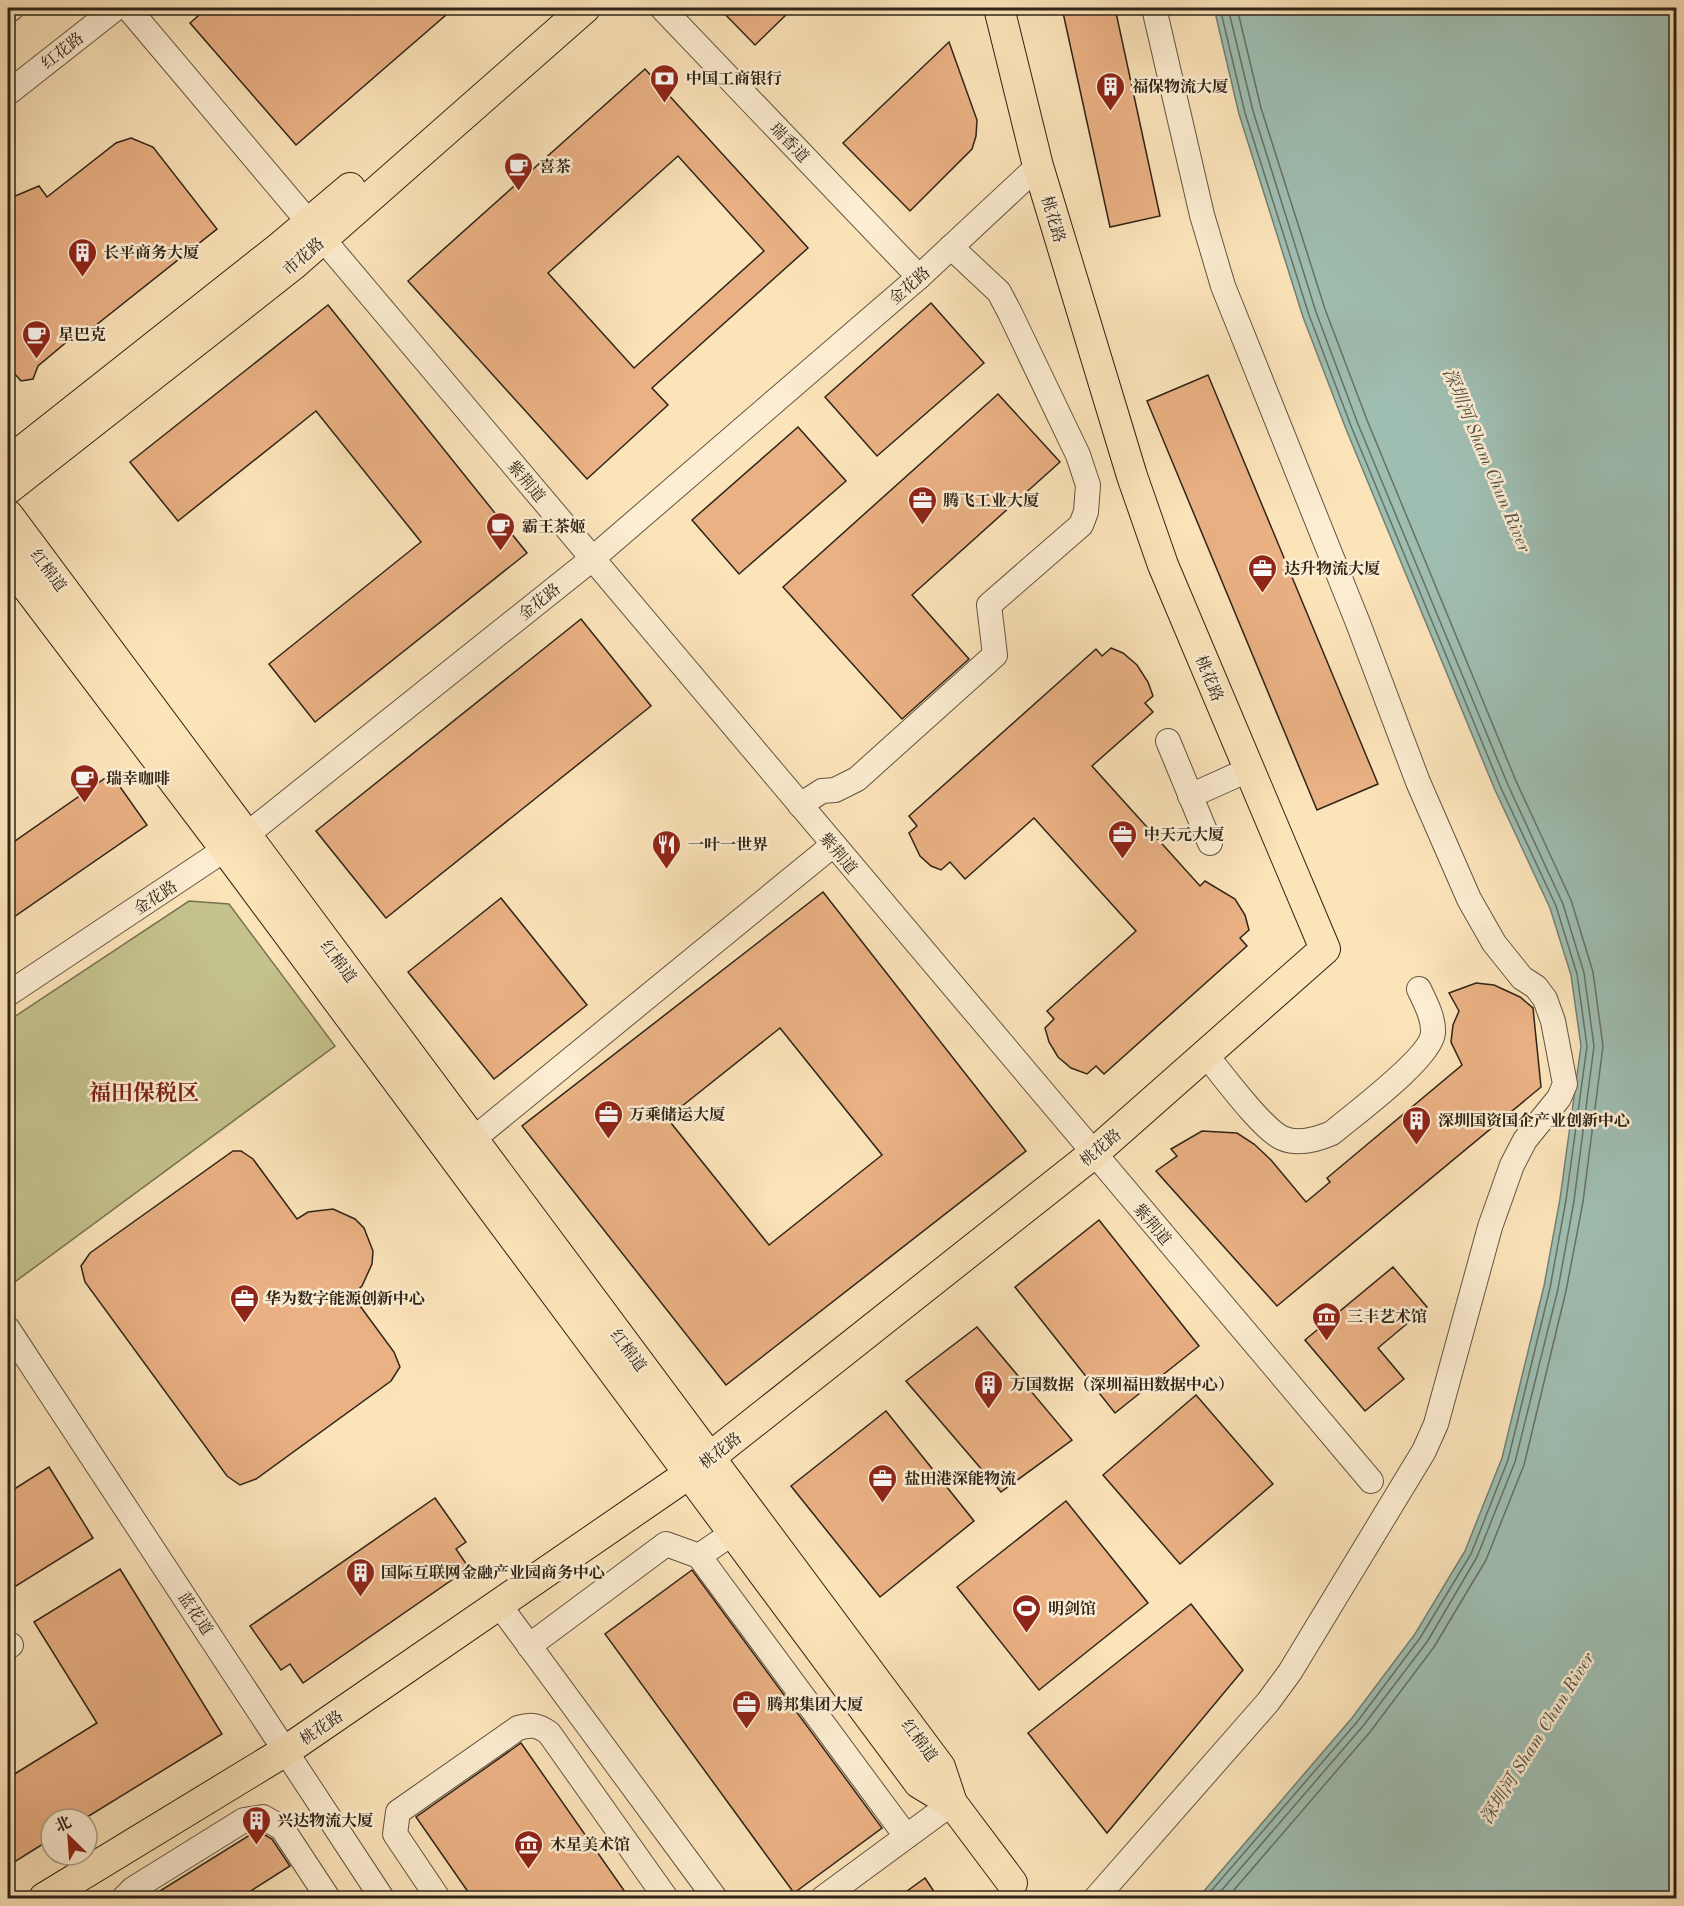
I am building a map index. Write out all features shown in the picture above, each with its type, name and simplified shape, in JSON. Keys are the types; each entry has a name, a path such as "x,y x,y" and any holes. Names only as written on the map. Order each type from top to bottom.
{"main road":[{"name":"市花路","path":"8,489 293,265 316,231 554,8"},
{"name":"市花路","path":"8,462 316,231 585,8"},
{"name":"桃花路","path":"44,1899 287,1750 700,1465 1093,1154 1325,950 1163,565 1132,476 1038,166 999,8"},
{"name":"红棉道","path":"8,515 236,843 463,1148 700,1465 940,1767 952,1803"},
{"name":"红棉道","path":"8,562 236,843"},
{"name":"红棉道","path":"700,1465 734,1532 919,1783 952,1803"},
{"path":"952,1803 1012,1883"}],"street":[{"path":"8,11 12,8"},
{"name":"红花路","path":"8,93 116,8"},
{"name":"紫荆道","path":"128,8 1371,1481"},
{"name":"瑞香道","path":"662,8 919,277"},
{"path":"1096,1899 1268,1702 1290,1672 1401,1492 1436,1424 1490,1227 1512,1166 1525,1140 1559,1098 1565,1084 1553,1021 1545,999 1536,987 1522,978 1494,943 1469,899 1418,782 1358,622 1223,286 1202,215 1154,8"},
{"name":"金花路","path":"8,994 236,843 592,559 919,277 1038,166"},
{"path":"800,805 822,790 835,790 857,779 995,655 989,605 1081,525 1086,512 1088,485 1078,455 1010,313 999,292 951,246"},
{"path":"1168,741 1210,843"},
{"path":"1190,796 1248,770"},
{"path":"463,1148 833,845"},
{"path":"1206,1055 1281,1138 1297,1142 1316,1140 1332,1133 1422,1056 1433,1034 1429,1012 1419,988"},
{"name":"蓝花道","path":"8,1329 287,1750 382,1899"},
{"path":"699,1556 734,1532"},
{"path":"529,1646 666,1544 699,1556 906,1836"},
{"path":"500,1605 715,1899"},
{"path":"438,1899 395,1834 398,1812 518,1728 530,1725 540,1726 549,1733 666,1899"},
{"path":"823,1899 952,1803"},
{"path":"124,1899 133,1888 244,1820 263,1817 282,1828 328,1899"}],"shaded area":[{"path":"189,901 229,904 335,1046 8,1287 8,1021"}],"water":[{"name":"深圳河 Sham Chun River","path":"1214,8 1676,8 1676,1898 1198,1898 1352,1718 1415,1634 1465,1551 1502,1458 1544,1286 1560,1199 1581,1046 1571,975 1550,908 1495,790 1346,429 1303,317 1239,114"}],"building":[{"path":"207,8 349,8 356,15 364,8 454,8 296,145 190,23"},
{"path":"719,8 793,8 755,45"},
{"name":"福保物流大厦","path":"1062,8 1115,8 1160,216 1110,227"},
{"path":"949,42 977,120 976,136 972,149 910,211 843,143"},
{"path":"645,69 808,248 652,388 668,405 587,479 408,281","holes":["678,156 764,251 634,368 548,273"]},
{"name":"长平商务大厦","path":"131,138 153,147 217,229 91,329 87,325 38,366 33,379 21,381 8,366 8,199 39,186 47,197 116,143"},
{"path":"931,303 984,363 877,456 825,397"},
{"path":"328,305 527,553 315,722 269,664 421,542 316,411 178,521 130,462"},
{"name":"达升物流大厦","path":"1208,375 1378,784 1317,810 1147,401"},
{"name":"腾飞工业大厦","path":"998,394 1060,462 912,595 969,659 902,719 783,587"},
{"path":"798,427 846,481 739,574 692,520"},
{"path":"581,619 651,706 386,918 316,831"},
{"name":"中天元大厦","path":"1111,648 1123,653 1137,665 1148,682 1153,696 1145,703 1153,712 1092,766 1200,886 1205,881 1235,899 1245,915 1249,930 1240,938 1247,946 1104,1074 1096,1066 1087,1074 1071,1068 1058,1057 1049,1042 1045,1028 1054,1019 1047,1011 1136,931 1034,818 965,879 950,862 941,870 931,866 920,856 909,833 917,826 909,816 1096,649 1102,656"},
{"path":"111,774 147,825 8,921 8,846"},
{"name":"万乘储运大厦","path":"823,892 1026,1151 726,1385 522,1126","holes":["780,1028 882,1155 769,1245 667,1118"]},
{"path":"501,898 587,1005 494,1079 408,972"},
{"name":"深圳国资国企产业创新中心","path":"1476,983 1494,985 1520,997 1533,1008 1541,1087 1277,1306 1156,1171 1177,1156 1171,1149 1202,1131 1237,1133 1254,1144 1271,1160 1306,1202 1330,1182 1327,1178 1462,1065 1451,1042 1453,1025 1459,1011 1449,993"},
{"name":"华为数字能源创新中心","path":"233,1151 241,1151 253,1159 297,1219 308,1212 333,1209 355,1219 364,1228 373,1251 372,1264 362,1286 352,1295 394,1352 400,1367 391,1381 256,1479 240,1485 227,1476 85,1282 81,1266 90,1253"},
{"path":"1099,1220 1199,1346 1115,1413 1015,1287"},
{"path":"1393,1267 1427,1307 1378,1348 1404,1379 1365,1411 1305,1340"},
{"name":"万国数据（深圳福田数据中心）","path":"977,1327 1072,1440 1001,1492 906,1381"},
{"path":"1196,1395 1273,1484 1180,1564 1103,1475"},
{"name":"盐田港深能物流","path":"886,1411 974,1521 880,1597 791,1486"},
{"path":"49,1467 93,1538 8,1591 8,1493"},
{"name":"国际互联网金融产业园商务中心","path":"435,1498 466,1542 456,1549 469,1568 303,1683 290,1664 281,1670 250,1626"},
{"path":"1066,1501 1148,1603 1039,1690 957,1587"},
{"path":"120,1569 222,1734 99,1810 99,1807 39,1807 39,1847 8,1866 8,1778 97,1723 34,1622"},
{"name":"腾邦集团大厦","path":"692,1570 882,1828 794,1893 605,1634"},
{"path":"1191,1604 1243,1670 1107,1833 1028,1733"},
{"path":"521,1743 630,1899 473,1899 416,1817"},
{"name":"兴达物流大厦","path":"260,1832 272,1839 290,1866 238,1899 147,1899 253,1833"},
{"path":"925,1878 939,1899 896,1899"}],"place":[{"name":"中国工商银行","path":"665,104"},
{"name":"福保物流大厦","path":"1111,112"},
{"name":"喜茶","path":"518,192"},
{"name":"长平商务大厦","path":"82,278"},
{"name":"星巴克","path":"37,360"},
{"name":"腾飞工业大厦","path":"922,526"},
{"name":"霸王茶姬","path":"501,552"},
{"name":"达升物流大厦","path":"1263,594"},
{"name":"瑞幸咖啡","path":"85,804"},
{"name":"中天元大厦","path":"1123,860"},
{"name":"一叶一世界","path":"667,870"},
{"name":"万乘储运大厦","path":"608,1140"},
{"name":"深圳国资国企产业创新中心","path":"1417,1146"},
{"name":"华为数字能源创新中心","path":"244,1324"},
{"name":"三丰艺术馆","path":"1326,1342"},
{"name":"万国数据（深圳福田数据中心）","path":"989,1410"},
{"name":"盐田港深能物流","path":"883,1504"},
{"name":"国际互联网金融产业园商务中心","path":"360,1598"},
{"name":"明剑馆","path":"1027,1634"},
{"name":"腾邦集团大厦","path":"746,1730"},
{"name":"兴达物流大厦","path":"256,1846"},
{"name":"木星美术馆","path":"529,1870"}],"district":[{"name":"福田保税区","path":"144,1092"}]}
